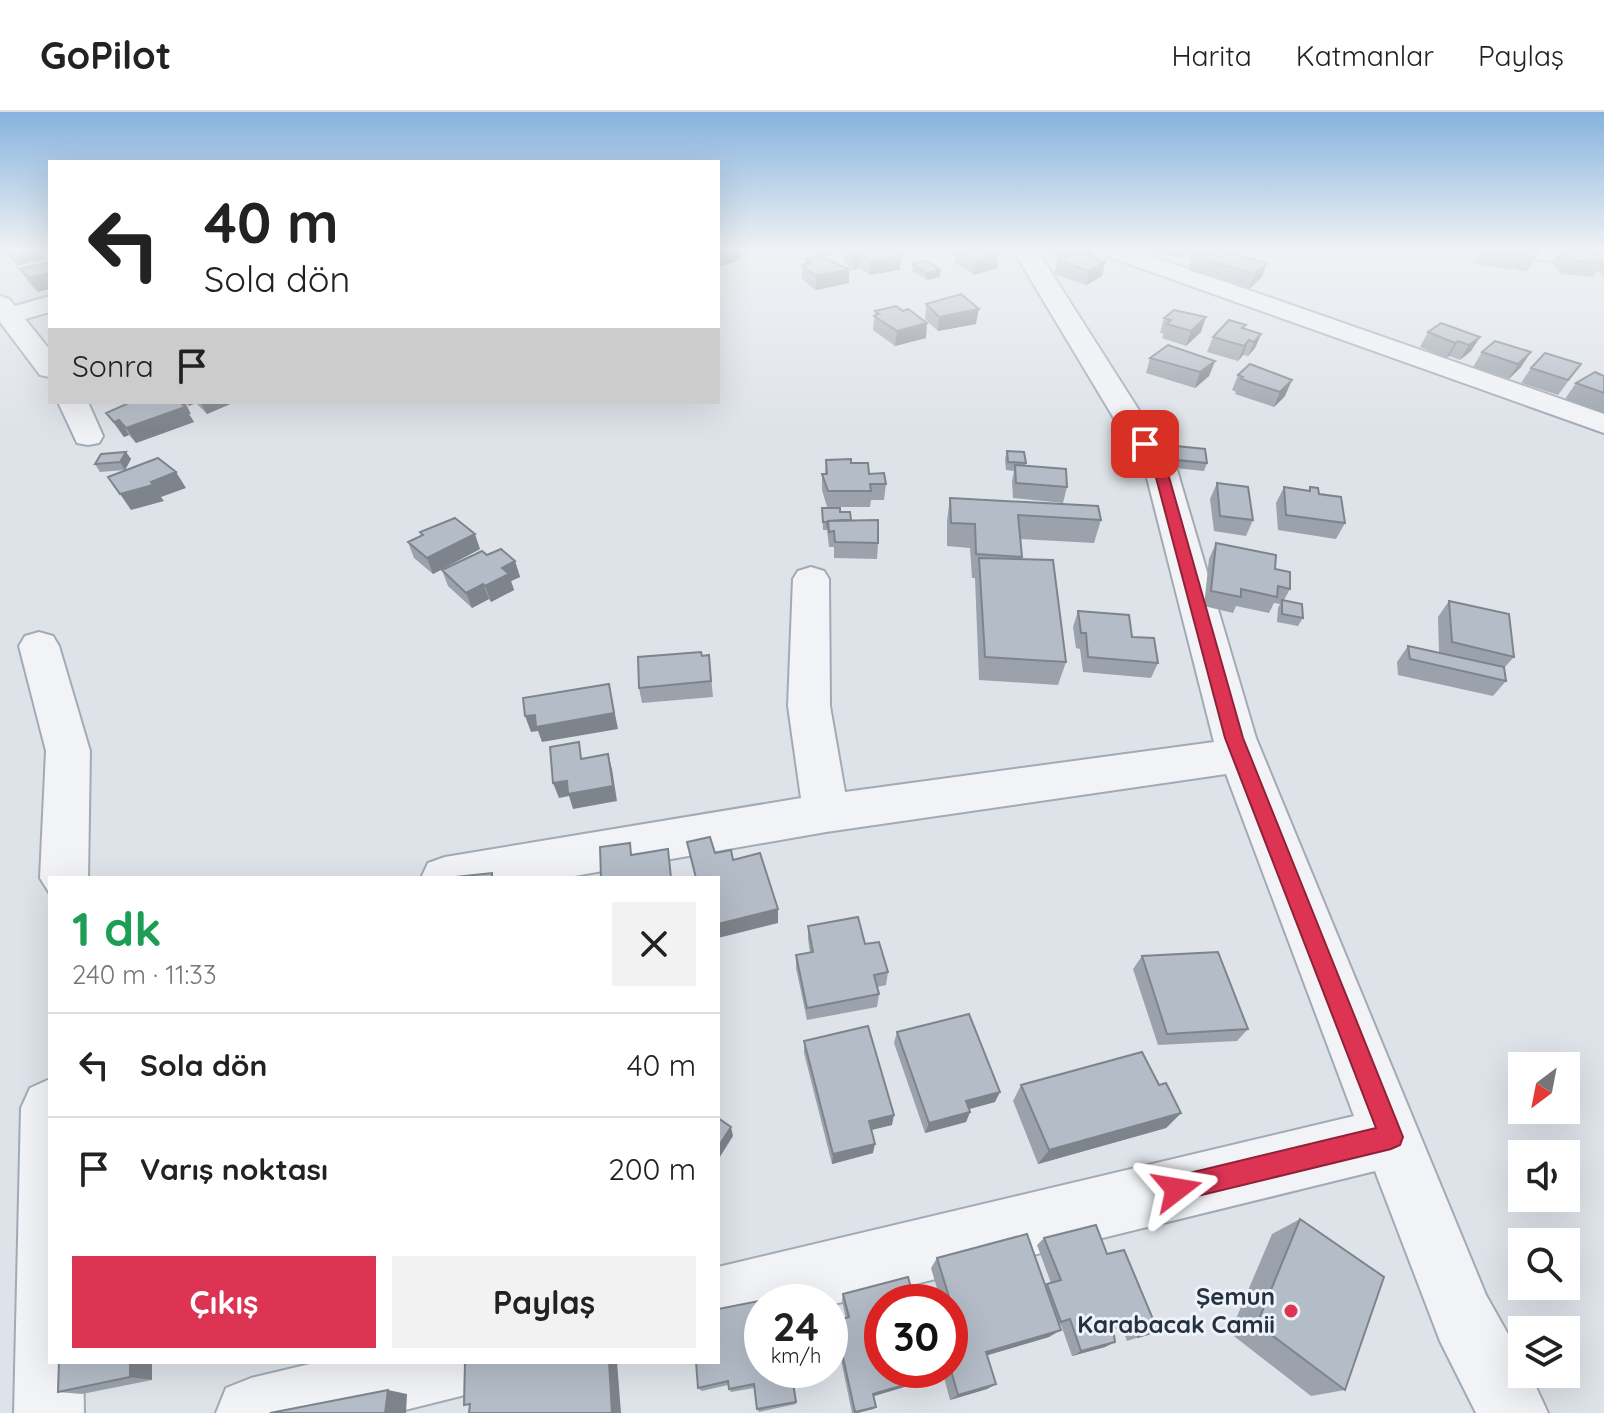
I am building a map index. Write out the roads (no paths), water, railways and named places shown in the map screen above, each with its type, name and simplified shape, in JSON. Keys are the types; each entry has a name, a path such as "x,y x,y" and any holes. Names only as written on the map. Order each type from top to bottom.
{"street":[{"path":"6,311 48,367"},
{"path":"1063,311 1161,470 1240,755 1463,1318 1513,1413"},
{"path":"1284,311 1604,424"},
{"path":"74,404 88,436"},
{"path":"811,579 809,706 826,813"},
{"path":"39,646 68,751 64,876"},
{"path":"457,876 826,813 1240,755"},
{"path":"720,1300 1391,1137"},
{"path":"49,1364 49,1413"},
{"path":"251,1413 453,1364"}],"place":[{"name":"Şemun Karabacak Camii","path":"1291,1311"}]}
